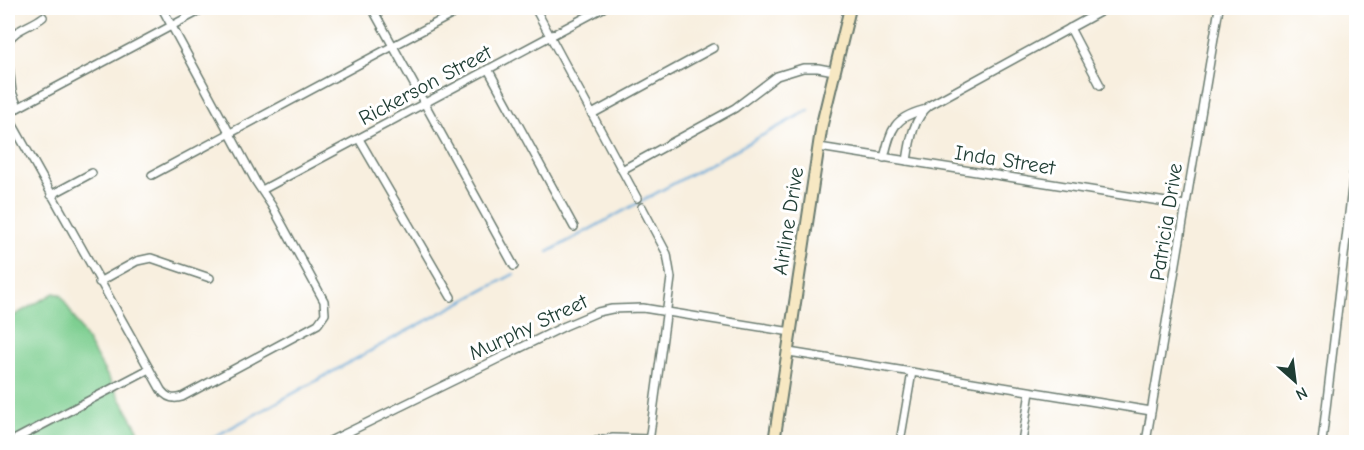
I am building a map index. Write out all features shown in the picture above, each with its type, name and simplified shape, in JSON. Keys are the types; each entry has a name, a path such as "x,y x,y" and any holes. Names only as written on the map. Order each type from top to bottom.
{"main road":[{"name":"Airline Drive","path":"774,442 822,123 850,8"}],"street":[{"path":"162,8 172,25 229,133 324,301 326,314 321,321 305,331 182,397 170,398 161,390 99,282 8,115 18,107 172,25 205,8"},
{"path":"372,8 514,266"},
{"path":"152,175 464,8"},
{"path":"535,8 637,198"},
{"name":"Rickerson Street","path":"262,190 603,8"},
{"path":"884,158 892,129 908,115 923,110 945,95 1107,8"},
{"name":"Patricia Drive","path":"1146,442 1219,8"},
{"path":"8,42 15,32 33,25 43,17"},
{"path":"1070,28 1101,85"},
{"path":"592,114 713,48"},
{"path":"8,58 12,92 18,107"},
{"path":"622,170 735,108 777,76 803,68 834,71"},
{"path":"488,69 574,227"},
{"path":"907,161 913,130 923,110"},
{"path":"359,139 451,297"},
{"name":"Inda Street","path":"819,147 1185,204"},
{"path":"1322,442 1356,154"},
{"path":"51,195 92,173"},
{"path":"589,442 613,438 649,441 671,285 670,261 642,207"},
{"path":"99,282 137,261 151,258 210,278"},
{"name":"Murphy Street","path":"328,442 598,312 626,307 667,311 791,332"},
{"path":"789,352 1151,411"},
{"path":"10,442 149,369"},
{"path":"900,442 912,372"},
{"path":"1022,442 1030,392"}],"green space":[{"path":"54,293 61,295 145,442 8,442 8,319"}],"waterway":[{"path":"548,252 809,110"},
{"path":"205,442 514,274"}]}
